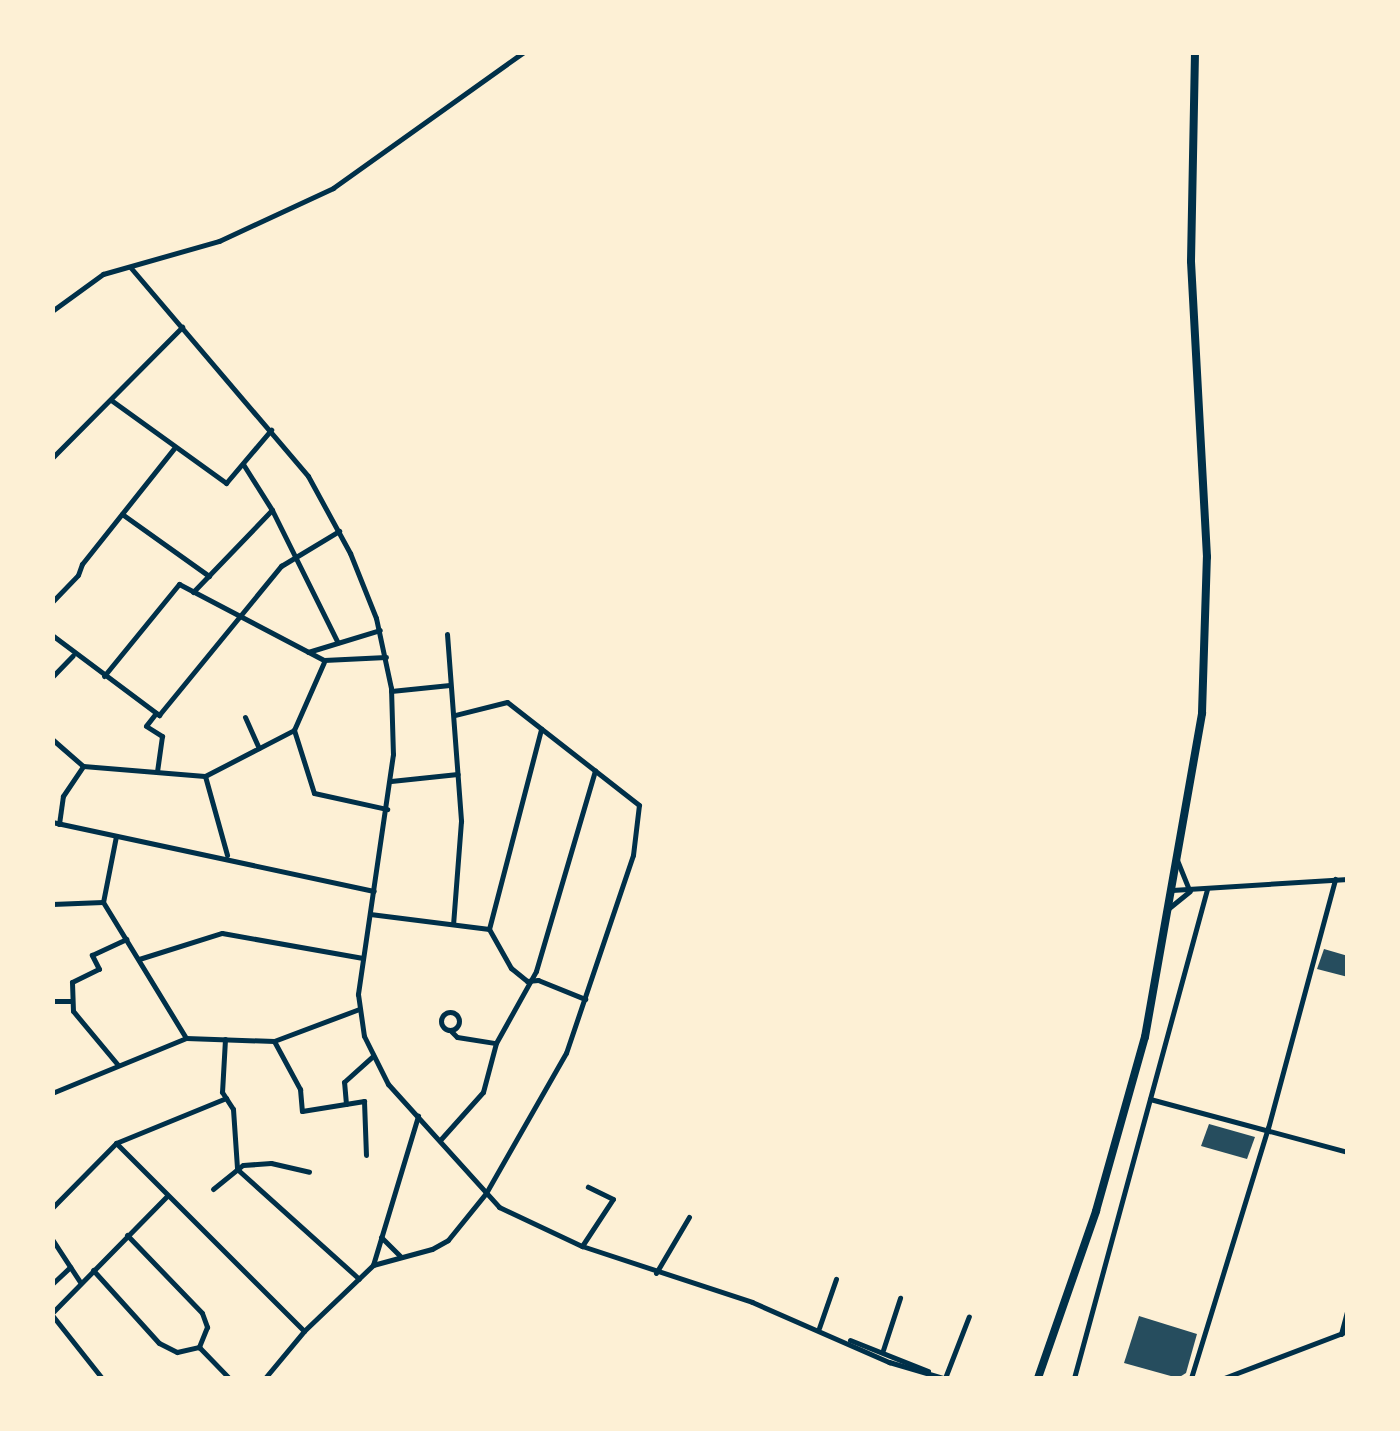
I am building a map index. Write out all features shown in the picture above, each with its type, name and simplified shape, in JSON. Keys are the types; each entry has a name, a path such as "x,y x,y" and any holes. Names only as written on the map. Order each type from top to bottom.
{"main road":[{"path":"1038,1378 1096,1211 1140,1055 1202,713 1207,610 1191,261 1195,52"}],"street":[{"path":"52,311 103,274 234,236 333,188 524,52"},
{"path":"131,268 272,429 308,476 339,531 380,630 391,692 391,781 362,958 358,1009 372,1058 388,1084 442,1139 499,1207 582,1246 752,1302 890,1362 944,1378"},
{"path":"52,458 182,327"},
{"path":"111,400 226,483 272,429"},
{"path":"52,602 78,575 175,447"},
{"path":"243,464 272,510 338,643"},
{"path":"193,592 272,510"},
{"path":"122,514 209,576"},
{"path":"157,772 162,736 146,726 236,617 295,554 339,531"},
{"path":"104,676 178,584 324,660 386,658"},
{"path":"308,652 380,630"},
{"path":"447,634 461,821 453,924"},
{"path":"52,635 73,655 158,714"},
{"path":"52,677 73,655"},
{"path":"52,739 83,766 205,776 294,730 324,660"},
{"path":"391,692 450,685"},
{"path":"265,1378 304,1331 373,1265 448,1240 486,1194 548,1091 585,999 633,856 639,804 507,702 456,715"},
{"path":"246,717 259,748"},
{"path":"541,728 489,929 511,968 526,981 538,980 585,999"},
{"path":"294,730 314,793 387,809"},
{"path":"83,766 64,796 56,823 228,856 374,890"},
{"path":"442,1139 484,1092 496,1043 526,981 536,971 595,770"},
{"path":"391,781 458,774"},
{"path":"205,776 228,856"},
{"path":"116,836 103,902 186,1038"},
{"path":"1177,859 1191,890"},
{"path":"1191,1378 1268,1128 1335,879"},
{"path":"1172,890 1348,879"},
{"path":"1074,1378 1206,889"},
{"path":"1169,908 1191,890"},
{"path":"52,904 103,902"},
{"path":"370,914 489,929"},
{"path":"139,959 222,933 362,958"},
{"path":"118,1065 73,1011 72,982 99,969 92,955 127,939"},
{"path":"52,1001 72,1001"},
{"path":"52,1093 186,1038 274,1042 358,1009"},
{"path":"454,1032 496,1043"},
{"path":"225,1040 226,1098 233,1109 237,1169 358,1279"},
{"path":"274,1042 300,1089 302,1111 364,1101 366,1155"},
{"path":"346,1104 344,1082 372,1058"},
{"path":"52,1208 116,1143 226,1098"},
{"path":"1150,1099 1348,1152"},
{"path":"373,1265 418,1116"},
{"path":"116,1143 304,1331"},
{"path":"213,1188 237,1169 271,1163 309,1172"},
{"path":"582,1246 613,1199 588,1187"},
{"path":"102,1378 52,1314 166,1196"},
{"path":"656,1273 688,1217"},
{"path":"127,1235 202,1314 206,1327 199,1347"},
{"path":"381,1237 402,1257"},
{"path":"52,1239 80,1282"},
{"path":"52,1284 70,1268"},
{"path":"92,1270 160,1343 177,1352 199,1347"},
{"path":"819,1329 836,1279"},
{"path":"883,1350 900,1298"},
{"path":"1224,1378 1344,1332 1348,1308"},
{"path":"944,1378 969,1316"},
{"path":"819,1329 883,1350 944,1378"},
{"path":"199,1347 229,1378"}],"building":[{"path":"1324,949 1348,956 1348,977 1317,969"},
{"path":"1209,1124 1255,1137 1247,1159 1201,1146"},
{"path":"1139,1316 1197,1334 1186,1373 1178,1378 1124,1363"}]}
